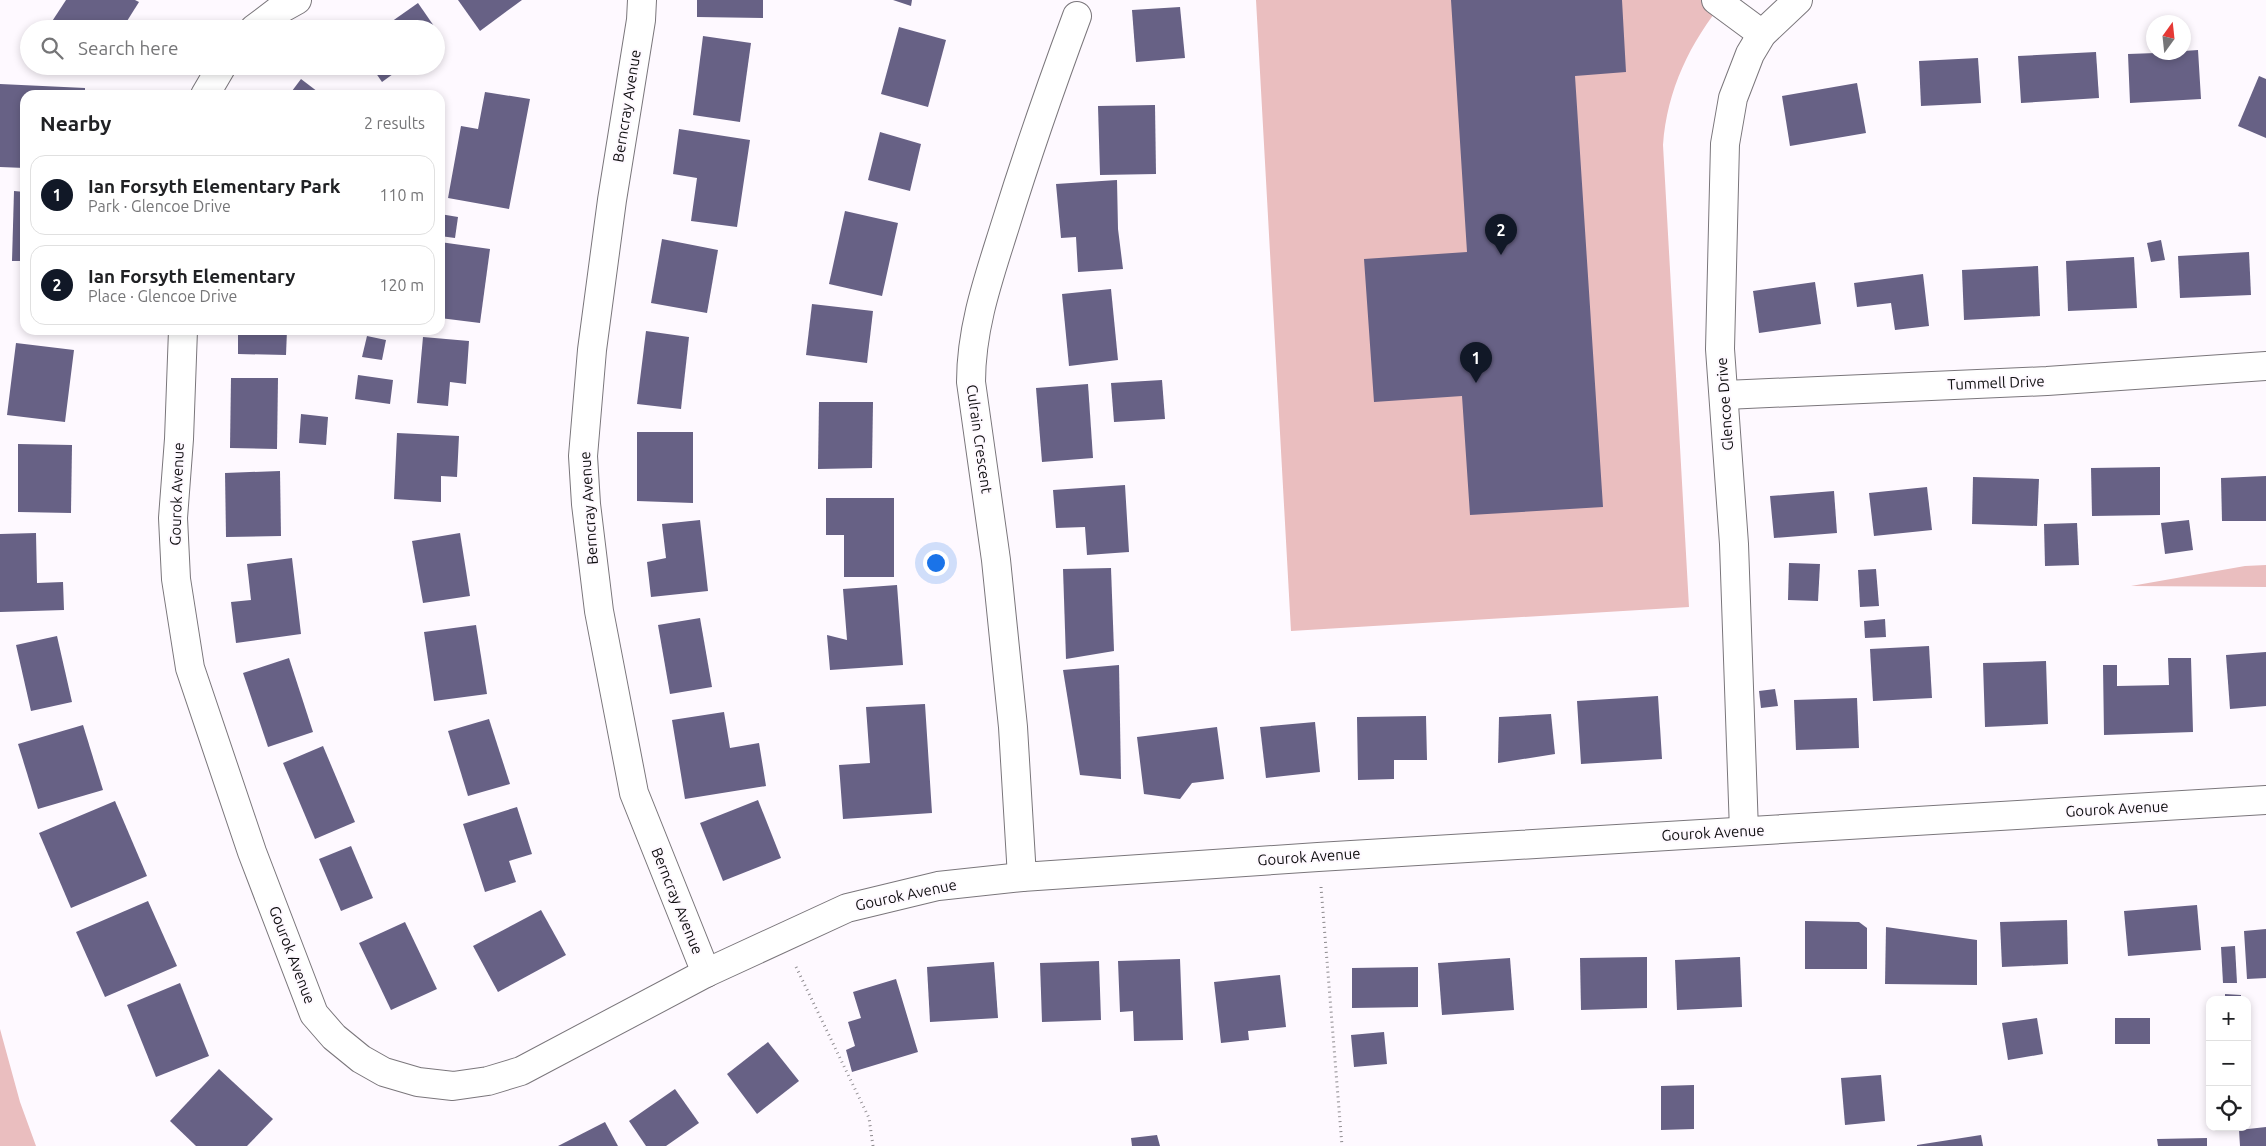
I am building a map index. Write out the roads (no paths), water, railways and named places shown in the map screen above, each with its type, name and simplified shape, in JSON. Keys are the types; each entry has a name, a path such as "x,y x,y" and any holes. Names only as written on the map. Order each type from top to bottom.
{"street":[{"path":"266,20 297,0"},
{"name":"Berncray Avenue","path":"642,0 641,20 612,200 592,350 583,456 586,504 599,610 634,793 706,973"},
{"path":"1716,0 1762,34"},
{"name":"Glencoe Drive","path":"1744,831 1734,544 1725,395 1720,349 1725,144 1733,98 1750,54 1762,34 1798,0"},
{"name":"Culrain Crescent","path":"1022,877 1014,727 996,560 971,382 971,360 977,318 989,278 1035,130 1077,16"},
{"path":"208,90 217,75"},
{"name":"Gourok Avenue","path":"182,335 179,439 173,518 176,580 190,668 252,852 314,1014 334,1037 361,1059 384,1072 418,1082 453,1086 488,1081 521,1071 706,973 781,937 847,908 938,886 1022,877 1715,831 1744,831 2266,800"},
{"name":"Tummell Drive","path":"1725,395 2047,381 2266,366"}],"place":[{"name":"Ian Forsyth Elementary","path":"1501,255"},
{"name":"Ian Forsyth Elementary Park","path":"1476,383"}]}
